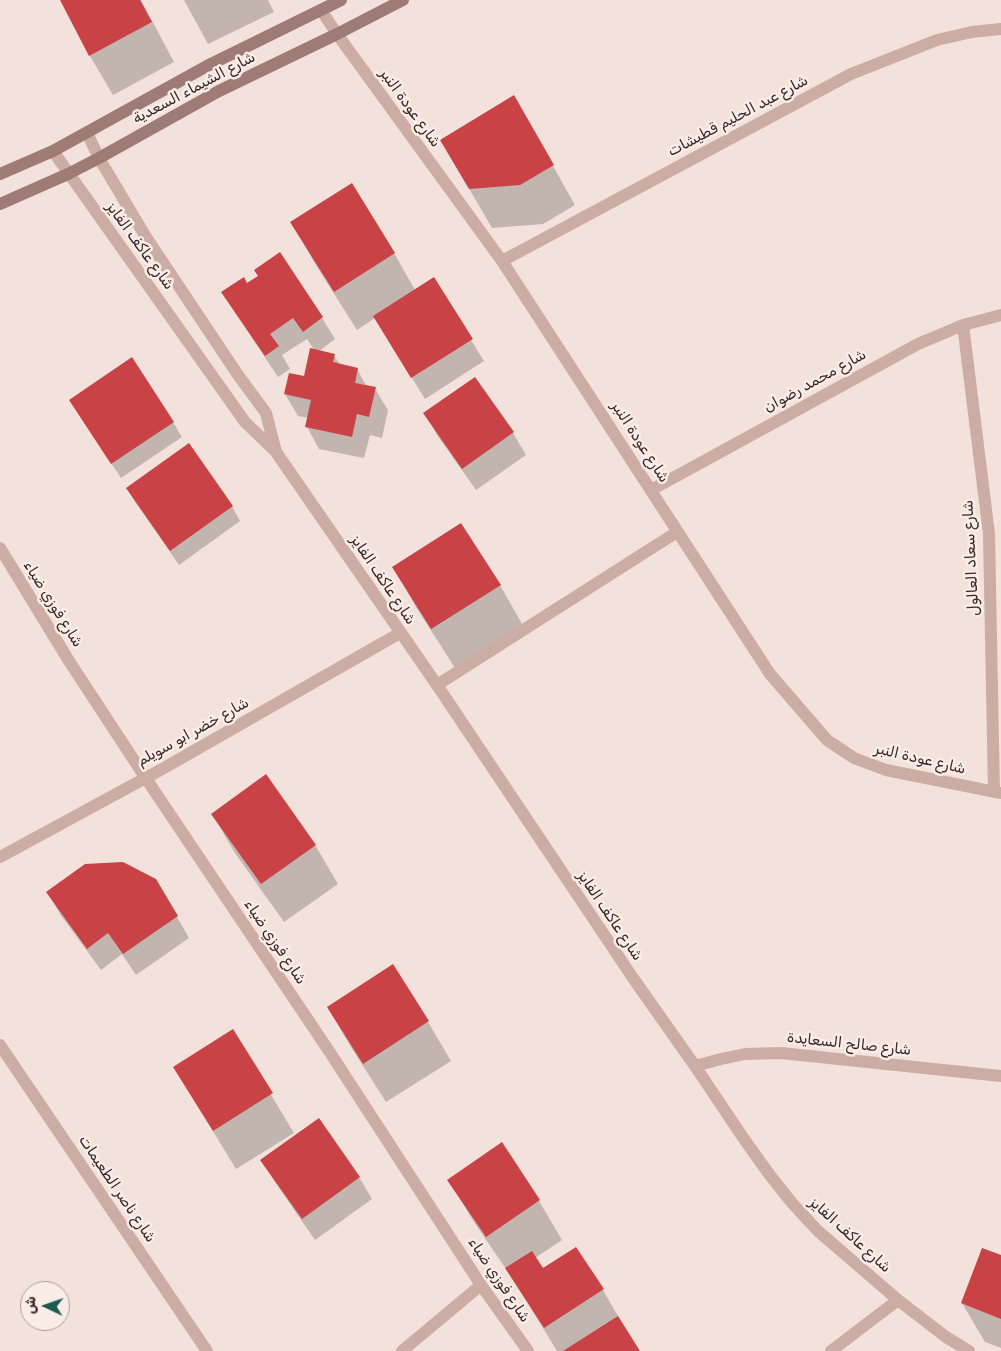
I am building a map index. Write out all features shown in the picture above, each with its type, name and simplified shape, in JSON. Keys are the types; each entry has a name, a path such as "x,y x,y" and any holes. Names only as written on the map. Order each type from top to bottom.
{"street":[{"name":"شارع الشيماء السعدية","path":"0,174 53,151 207,66 341,0"},
{"name":"شارع الشيماء السعدية","path":"0,204 68,174 219,91 404,0"},
{"name":"شارع عودة النبر","path":"321,10 502,261 651,490 676,532 770,674 827,740 854,758 886,770 998,792"},
{"name":"شارع عبد الحليم قطيشات","path":"502,261 851,74 938,40 972,32 1001,29"},
{"name":"شارع عاكف الفايز","path":"87,133 99,158 146,237 238,375 266,413 276,452"},
{"name":"شارع عاكف الفايز","path":"53,151 245,422 276,452 437,685 632,978 744,1139 792,1203 818,1231 898,1300 969,1351"},
{"name":"شارع محمد رضوان","path":"651,490 931,338 963,324 1001,315"},
{"name":"شارع سعاد العالول","path":"963,324 995,534 998,792"},
{"path":"437,685 676,532"},
{"name":"شارع فوزي ضياء","path":"0,548 69,661 145,778 329,1051 481,1285 528,1351"},
{"name":"شارع خضر ابو سويلم","path":"0,857 246,722 400,633"},
{"name":"شارع ناصر الطعيمات","path":"0,1045 207,1351"},
{"name":"شارع صالح السعايدة","path":"695,1066 745,1054 781,1053 1001,1076"},
{"path":"402,1351 481,1285"},
{"path":"831,1351 898,1300"}],"building":[{"path":"60,0 140,0 152,22 89,56"},
{"path":"514,95 554,165 520,185 469,189 440,140"},
{"path":"352,183 395,253 334,292 290,222"},
{"path":"280,252 323,317 303,332 293,318 270,334 279,346 265,356 221,292 244,277 247,283 258,276 254,270"},
{"path":"434,277 473,339 411,378 373,316"},
{"path":"310,348 335,354 333,362 358,368 355,383 376,387 369,417 357,414 352,437 305,427 311,400 284,394 289,373 304,376"},
{"path":"132,357 174,422 111,464 69,400"},
{"path":"475,377 514,432 462,469 423,413"},
{"path":"189,443 233,506 170,551 126,488"},
{"path":"461,523 501,585 431,629 392,567"},
{"path":"266,774 316,845 261,884 211,814"},
{"path":"123,862 156,879 178,916 123,954 108,933 87,949 46,892 85,864"},
{"path":"393,964 429,1021 363,1064 327,1007"},
{"path":"233,1029 273,1093 213,1131 173,1067"},
{"path":"319,1118 360,1177 302,1219 260,1160"},
{"path":"502,1142 540,1200 486,1237 447,1180"},
{"path":"576,1247 604,1289 544,1328 505,1268 532,1251 543,1268"},
{"path":"982,1248 1001,1255 1001,1319 961,1303"},
{"path":"618,1316 640,1351 563,1351"}]}
